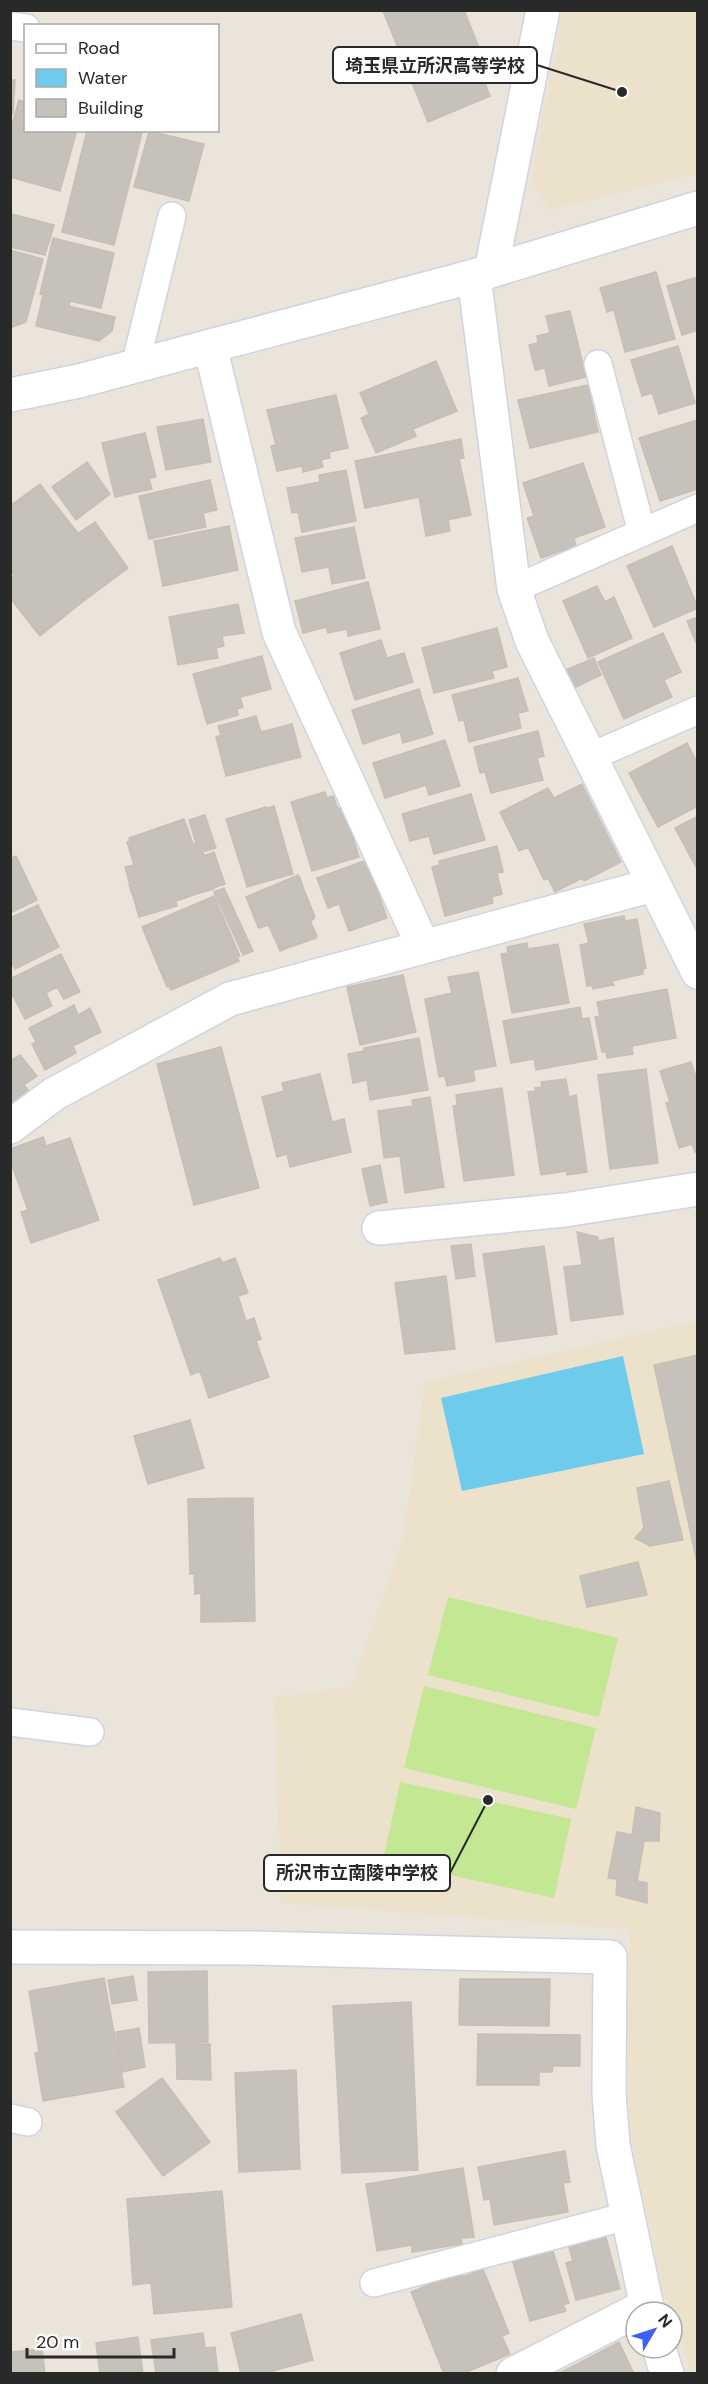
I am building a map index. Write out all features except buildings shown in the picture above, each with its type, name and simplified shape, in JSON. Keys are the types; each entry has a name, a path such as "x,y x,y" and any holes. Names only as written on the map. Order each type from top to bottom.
{"street":[{"path":"543,10 482,274 514,590 532,640 698,972"},
{"path":"10,395 79,381 482,274 698,208"},
{"path":"210,346 279,632 423,946"},
{"path":"10,1127 54,1094 230,999 653,885"},
{"path":"379,1228 565,1210 698,1189"},
{"path":"10,1947 255,1948 610,1957 609,2093 613,2145 645,2300"},
{"path":"513,2373 624,2320"}],"lane":[{"path":"135,366 172,216"},
{"path":"598,364 642,533"},
{"path":"514,590 698,508"},
{"path":"590,757 698,710"},
{"path":"10,1722 90,1732"},
{"path":"374,2283 627,2216"}],"shaded area":[{"path":"563,11 697,11 697,174 549,210 531,178"},
{"path":"697,1321 697,2373 692,2373 684,2350 684,2300 667,2300 666,2298 630,2140 627,2056 630,1929 281,1903 274,1697 352,1687 404,1534 425,1382"}],"green space":[{"path":"448,1597 618,1638 599,1717 428,1675"},
{"path":"424,1686 596,1728 576,1809 404,1768"},
{"path":"400,1782 571,1819 554,1898 383,1860"}],"water":[{"path":"623,1356 644,1454 462,1491 441,1398"}],"place":[{"name":"埼玉県立所沢高等学校","path":"622,92"},
{"name":"所沢市立南陵中学校","path":"488,1800"}]}
